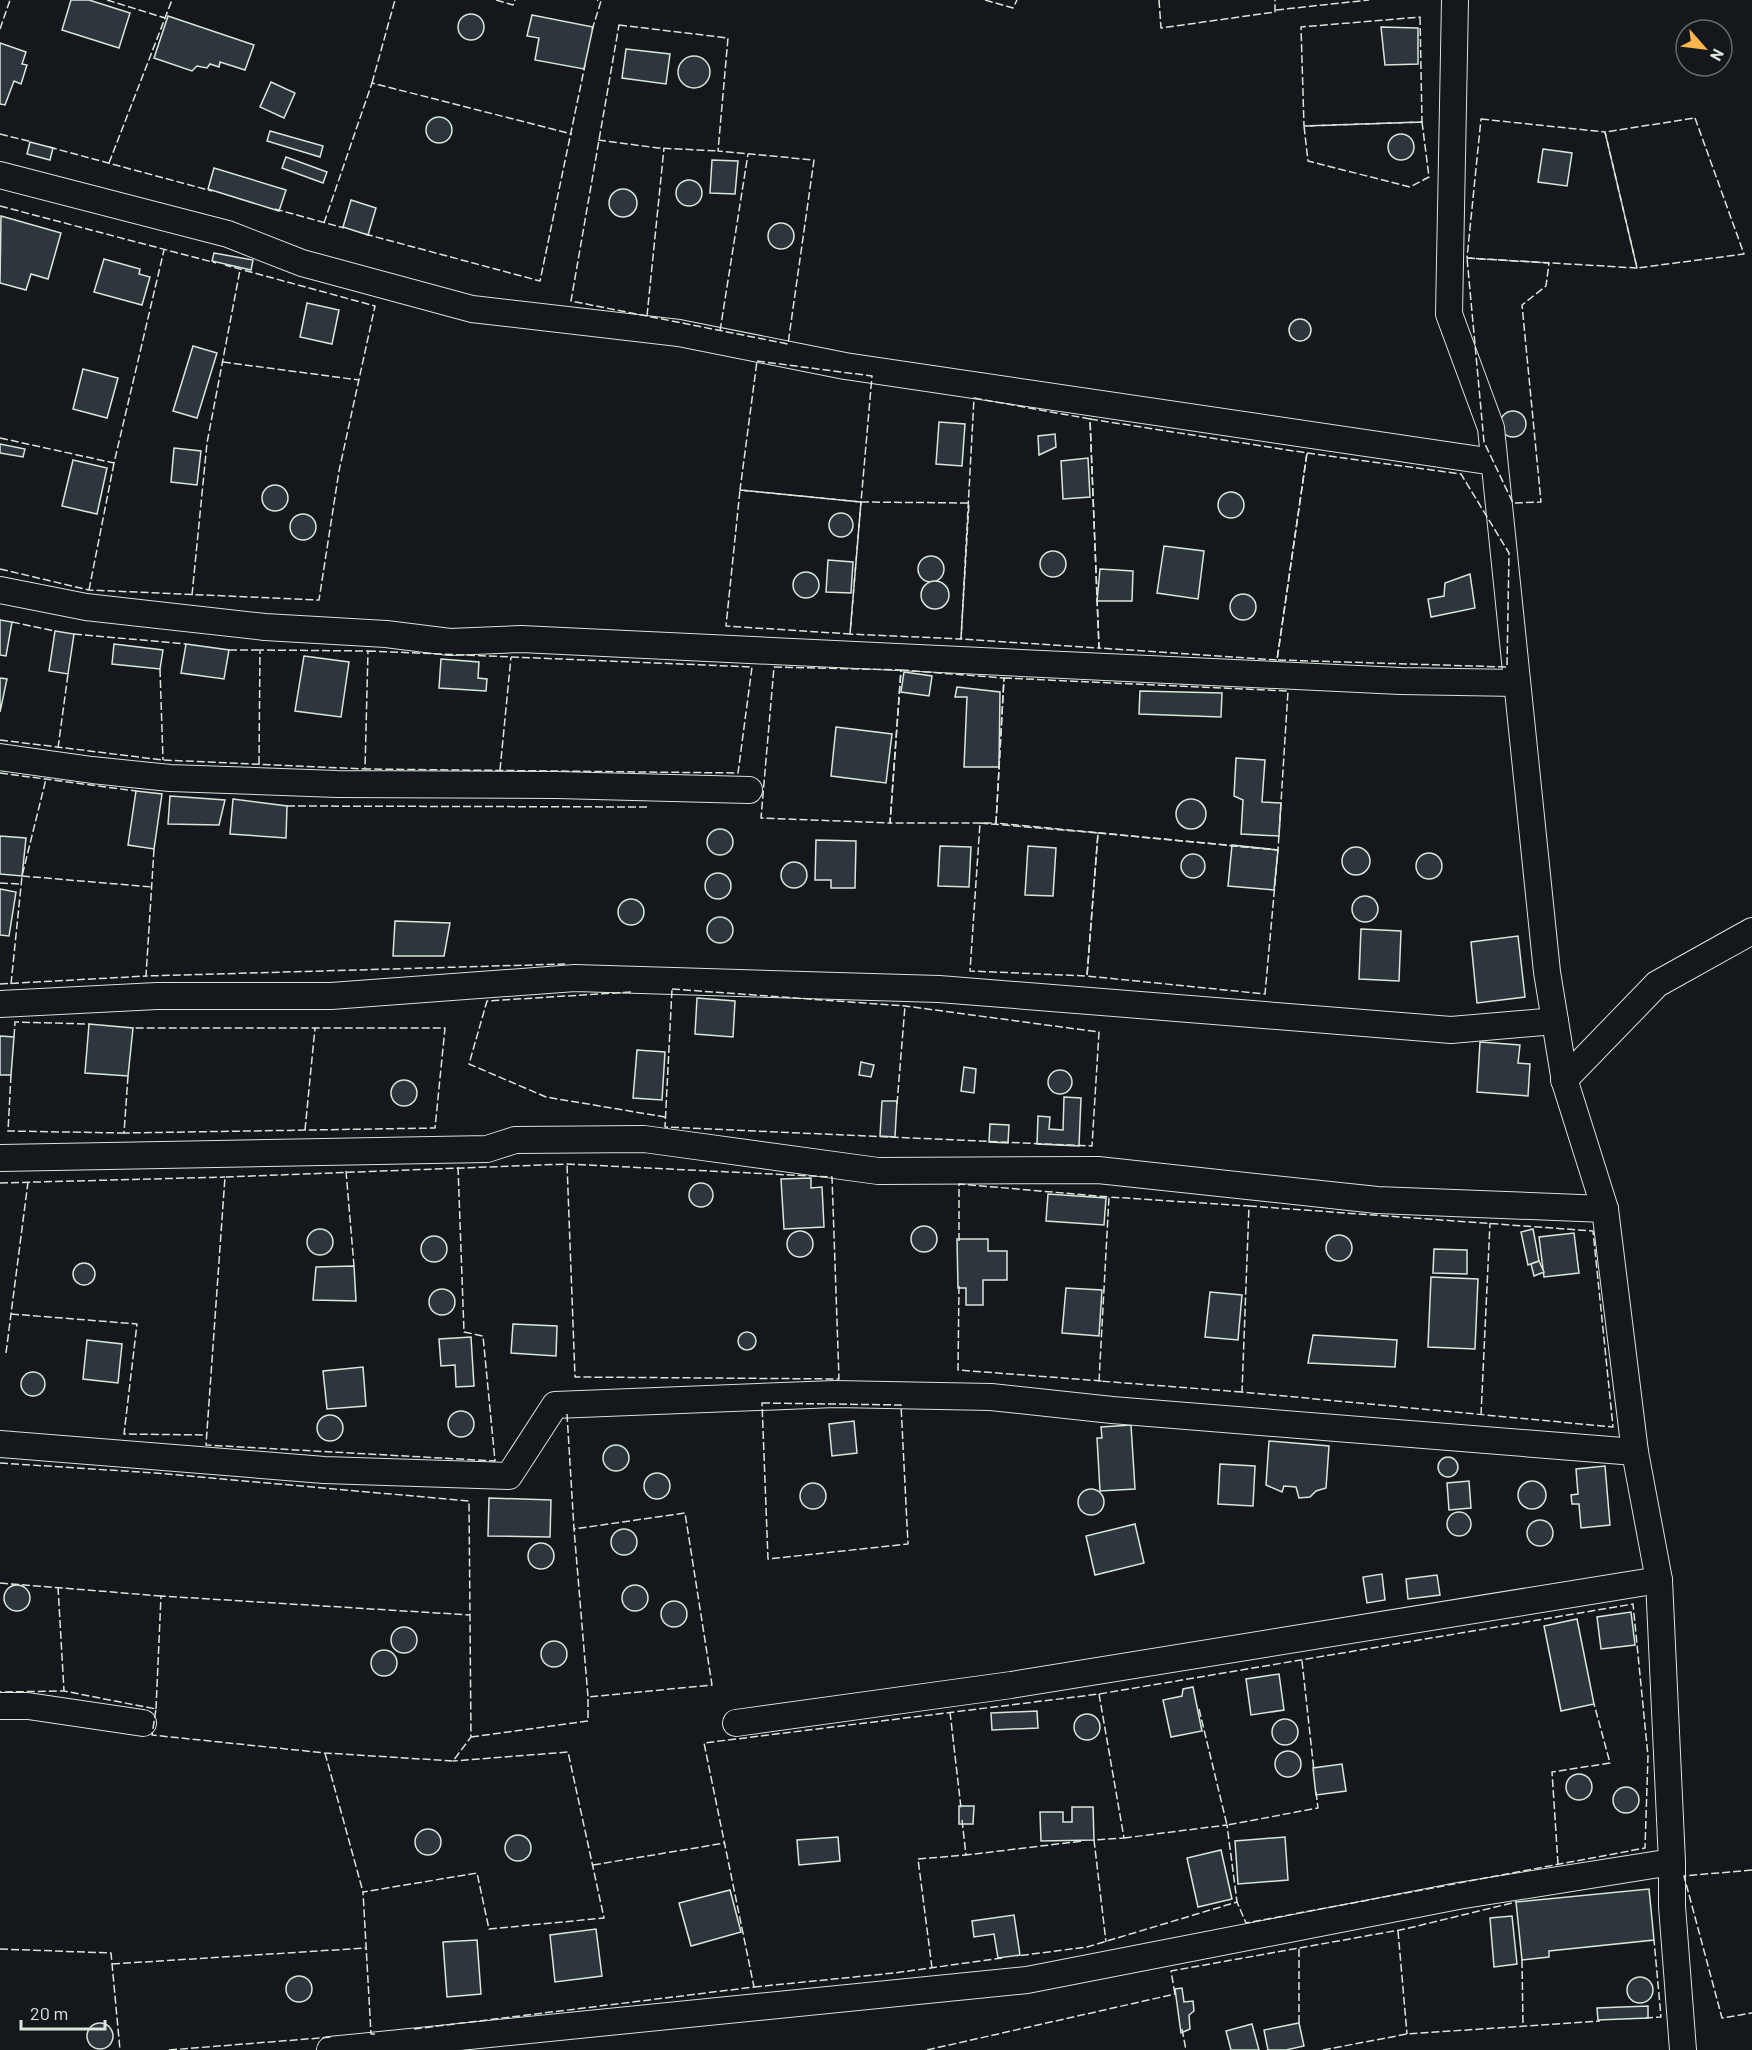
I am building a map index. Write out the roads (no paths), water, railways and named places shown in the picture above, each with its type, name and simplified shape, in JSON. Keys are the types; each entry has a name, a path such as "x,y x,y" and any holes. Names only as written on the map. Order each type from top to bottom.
{"street":[{"path":"1455,0 1449,314 1491,428 1547,972 1564,1080 1605,1209 1635,1452 1659,1581 1672,1906 1683,2050"},
{"path":"0,175 228,234 302,263 472,309 679,333 845,366 1494,462"},
{"path":"0,590 86,607 265,627 386,634 450,642 521,639 1400,681 1517,683"},
{"path":"0,757 170,778 337,784 616,786 749,790"},
{"path":"1564,1080 1657,984 1752,931"},
{"path":"0,1004 157,996 331,996 575,978 939,989 1451,1030 1555,1022"},
{"path":"0,1158 487,1149 515,1140 645,1139 878,1171 1098,1170 1377,1200 1605,1209"},
{"path":"0,1444 324,1470 508,1476 555,1404 835,1394 991,1397 1124,1411 1635,1452"},
{"path":"736,1723 1011,1685 1659,1581"},
{"path":"0,1706 40,1708 143,1723"},
{"path":"330,2050 1027,1980 1458,1896 1672,1862"}]}
